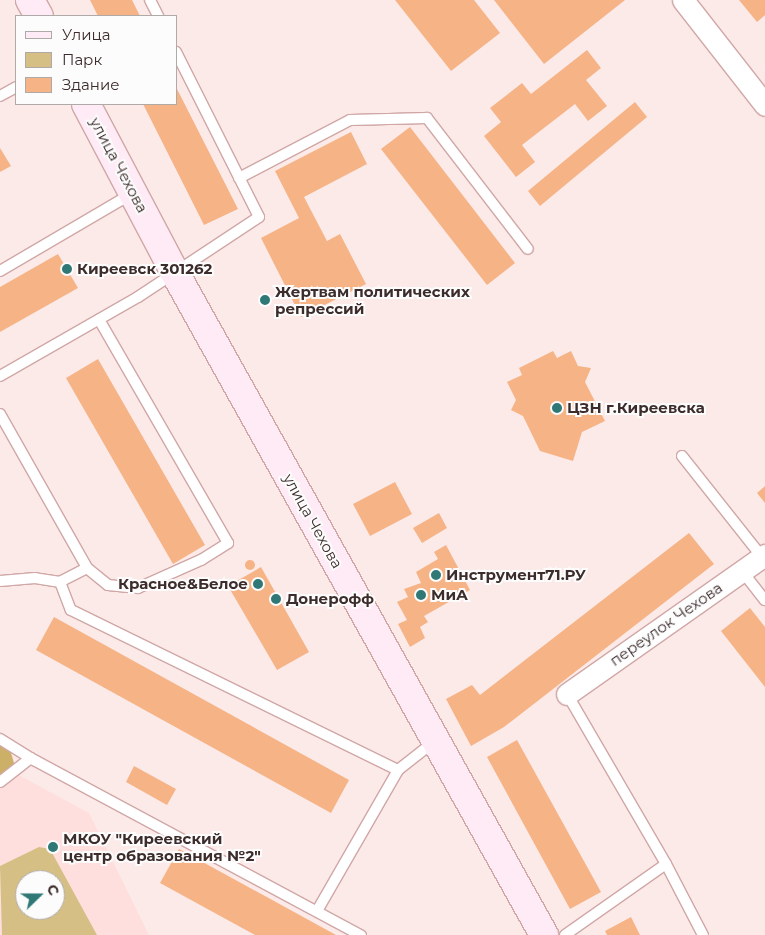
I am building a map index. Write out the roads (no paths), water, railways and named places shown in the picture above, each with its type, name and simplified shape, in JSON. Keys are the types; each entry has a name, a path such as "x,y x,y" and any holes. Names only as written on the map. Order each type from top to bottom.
{"main road":[{"path":"30,0 38,15"},
{"name":"улица Чехова","path":"87,105 175,272 544,935"}],"street":[{"path":"683,0 765,105"},
{"name":"переулок Чехова","path":"567,694 764,556"}],"lane":[{"path":"150,0 158,15"},
{"path":"0,376 99,320 259,218 178,56"},
{"path":"0,96 15,88"},
{"path":"239,178 350,120 427,118 528,250"},
{"path":"0,271 133,193"},
{"path":"0,414 87,568 108,585 138,588 201,560 228,543 99,320"},
{"path":"682,456 764,556"},
{"path":"0,582 35,578 60,582 87,568"},
{"path":"742,571 765,600"},
{"path":"60,582 71,610 398,770"},
{"path":"567,694 666,864 703,935"},
{"path":"0,738 31,758 361,935"},
{"path":"317,911 398,770 436,740"},
{"path":"0,782 31,758"},
{"path":"565,935 666,864"}],"place":[{"name":"Киреевск 301262","path":"67,269"},
{"name":"Жертвам политических репрессий","path":"265,300"},
{"name":"ЦЗН г.Киреевска","path":"557,408"},
{"name":"Инструмент71.РУ","path":"436,575"},
{"name":"Красное&Белое","path":"258,584"},
{"name":"МиА","path":"421,595"},
{"name":"Донерофф","path":"276,599"},
{"name":"МКОУ \"Киреевский центр образования №2\"","path":"53,847"}]}
